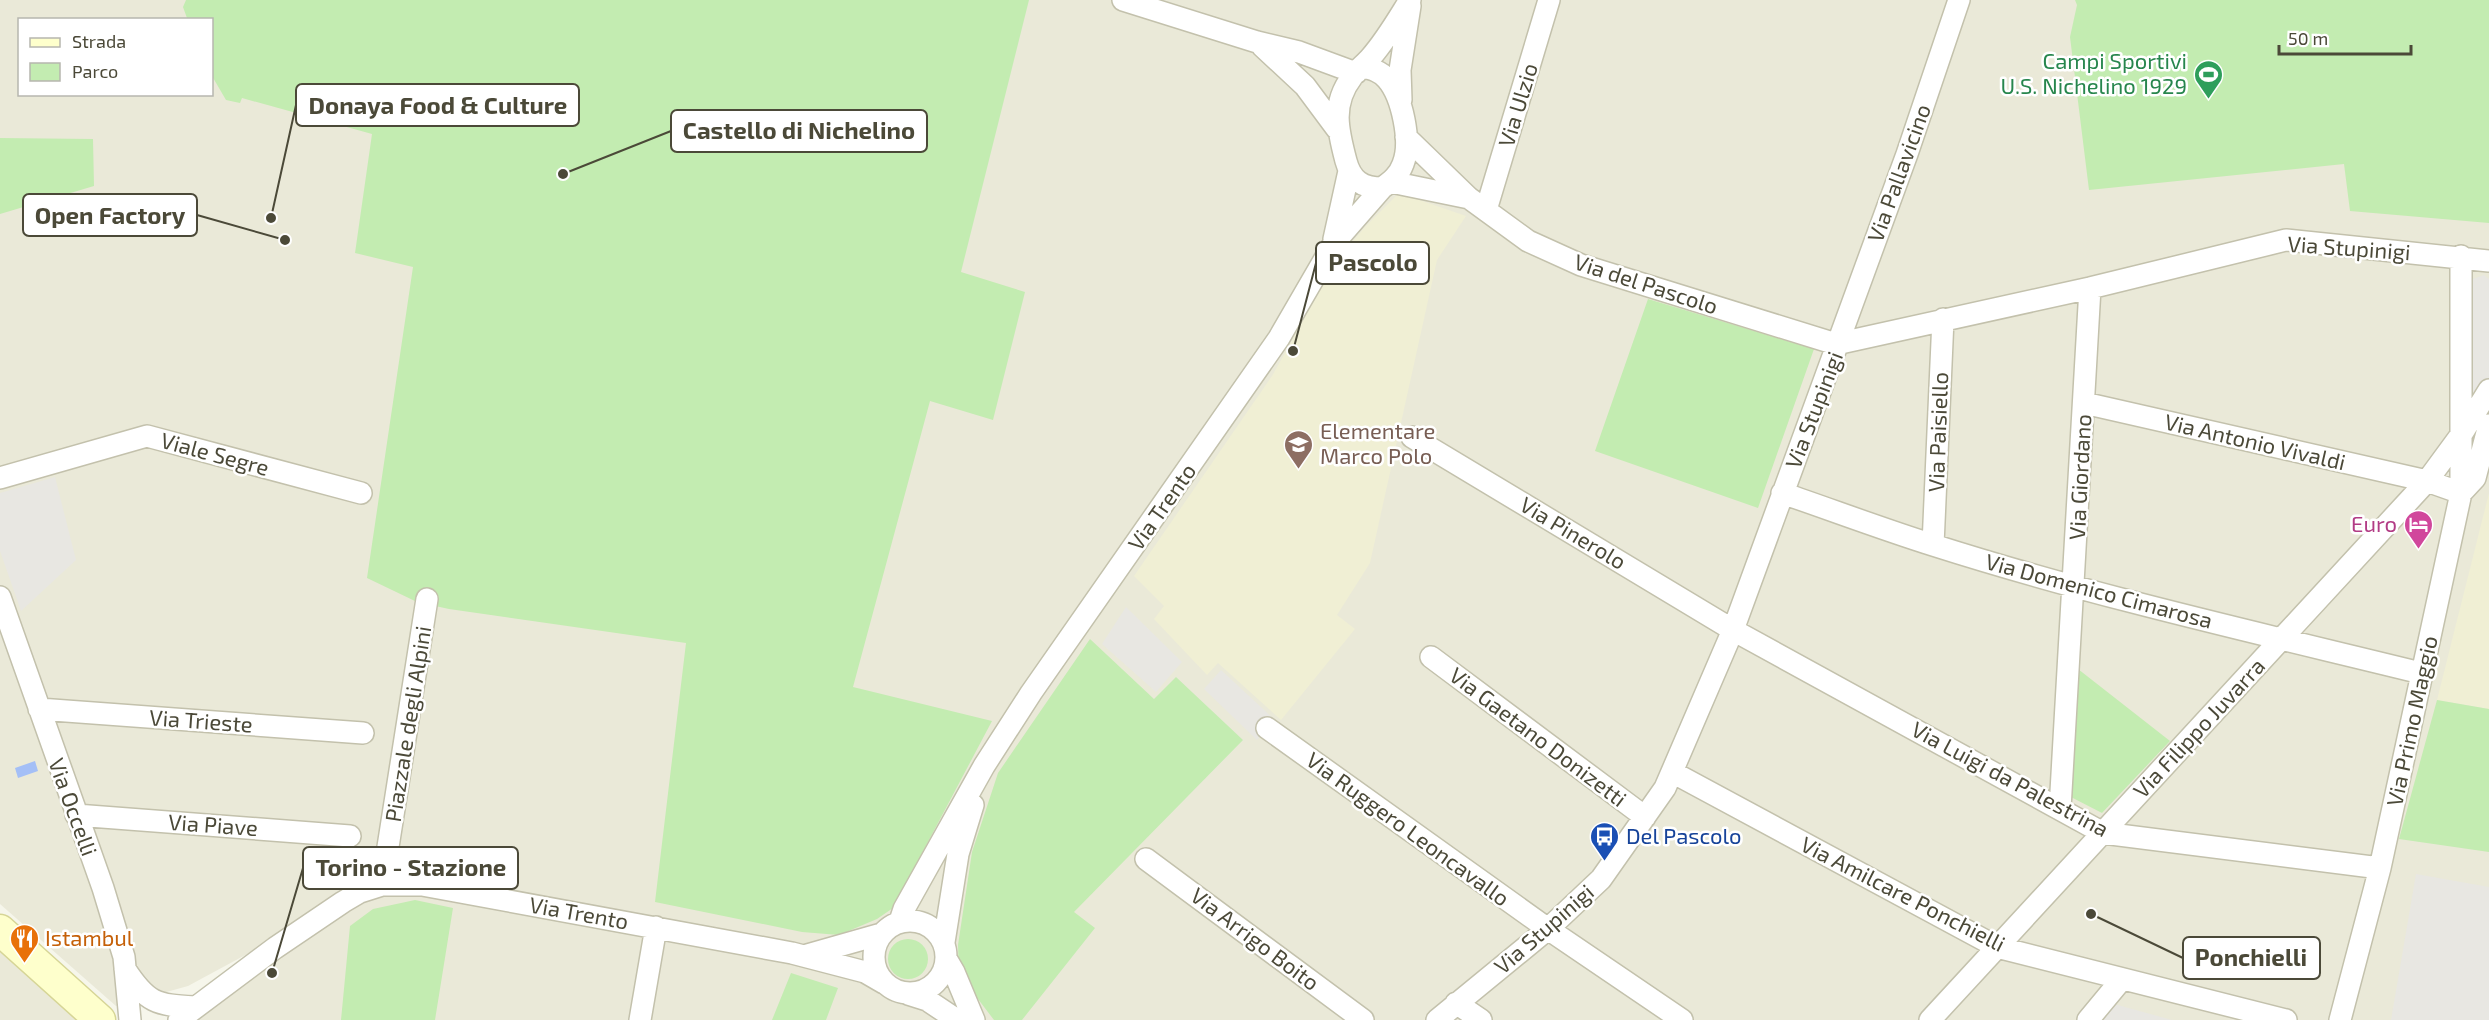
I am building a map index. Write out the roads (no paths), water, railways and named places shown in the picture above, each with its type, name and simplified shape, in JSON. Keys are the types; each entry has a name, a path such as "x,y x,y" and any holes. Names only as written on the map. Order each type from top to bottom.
{"main road":[{"path":"0,930 100,1020"}],"street":[{"path":"1124,0 1257,42 1359,70 1375,69 1386,77 1397,93 1402,110"},
{"path":"1411,0 1400,70 1406,137 1405,161 1399,174 1386,185 1369,188 1356,181 1349,171 1337,129 1337,111 1342,94 1411,0"},
{"name":"Via Ulzio","path":"1477,204 1550,0"},
{"name":"Via Pallavicino","path":"1836,345 1907,153 1959,0"},
{"path":"1257,42 1305,86 1337,129"},
{"name":"Via del Pascolo","path":"1406,137 1477,204 1528,241 1581,265 1836,345"},
{"name":"Via Trento","path":"1334,243 1349,171"},
{"name":"Via del Pascolo","path":"1386,185 1477,204"},
{"name":"Via Trento","path":"900,921 904,909 984,766 1031,693 1279,338 1334,243 1386,185"},
{"name":"Via Stupinigi","path":"1437,1020 1548,929 1601,879 1665,788 1733,630 1836,345 1943,319 2090,288 2286,240 2461,256 2489,261"},
{"name":"Via Filippo Juvarra","path":"2461,256 2463,432 2461,493"},
{"name":"Via Giordano","path":"2060,809 2090,288"},
{"name":"Via Paisiello","path":"1933,545 1943,319"},
{"name":"Via Filippo Juvarra","path":"1930,1020 2427,481 2463,432 2489,390"},
{"name":"Via Antonio Vivaldi","path":"2084,403 2427,481 2461,493"},
{"name":"Via Primo Maggio","path":"2340,1020 2380,868 2461,493 2475,478 2489,425"},
{"name":"Viale Segre","path":"0,478 147,436 361,493"},
{"name":"Via Pinerolo","path":"1412,437 1733,630"},
{"name":"Via Domenico Cimarosa","path":"1782,493 1933,545 2073,585 2421,673"},
{"name":"Via Occelli","path":"0,597 103,888 124,957 130,1020"},
{"name":"Piazzale degli Alpini","path":"382,885 427,599"},
{"name":"Via Luigi da Palestrina","path":"1733,630 2103,833 2380,868"},
{"name":"Via Gaetano Donizetti","path":"1431,657 1644,817"},
{"name":"Via Trieste","path":"39,709 363,733"},
{"name":"Via Ruggero Leoncavallo","path":"1267,728 1548,929 1682,1020"},
{"name":"Via Trento","path":"945,951 958,854 984,766"},
{"name":"Via Amilcare Ponchielli","path":"1672,772 1997,947 2286,1020"},
{"name":"Via Piave","path":"76,815 350,836"},
{"name":"Via Arrigo Boito","path":"1146,859 1363,1020"},
{"name":"Via Trento","path":"178,1020 274,948 343,902 360,892 382,885 422,885 656,927 804,956 865,972 884,983"},
{"path":"957,1020 927,1000 892,989 884,983 874,964 876,945 881,934 900,921 921,922 937,932 974,1020"},
{"path":"640,1020 656,927"},
{"name":"Via Trento","path":"804,956 881,934"},
{"path":"908,994 921,992 931,987 944,971 945,951"},
{"path":"125,969 146,997 166,1005 195,1007"},
{"path":"2088,1020 2122,979"},
{"path":"1456,1003 1481,1020"}],"water":[{"path":"35,761 38,771 18,778 15,768"}],"place":[{"name":"Campi Sportivi U.S. Nichelino 1929","path":"2208,100"},
{"name":"Castello di Nichelino","path":"563,174"},
{"name":"Donaya Food & Culture","path":"271,218"},
{"name":"Open Factory","path":"285,240"},
{"name":"Pascolo","path":"1293,351"},
{"name":"Elementare Marco Polo","path":"1299,470"},
{"name":"Euro","path":"2418,550"},
{"name":"Del Pascolo","path":"1605,862"},
{"name":"Ponchielli","path":"2091,914"},
{"name":"Istambul","path":"24,964"},
{"name":"Torino - Stazione","path":"272,973"}]}
